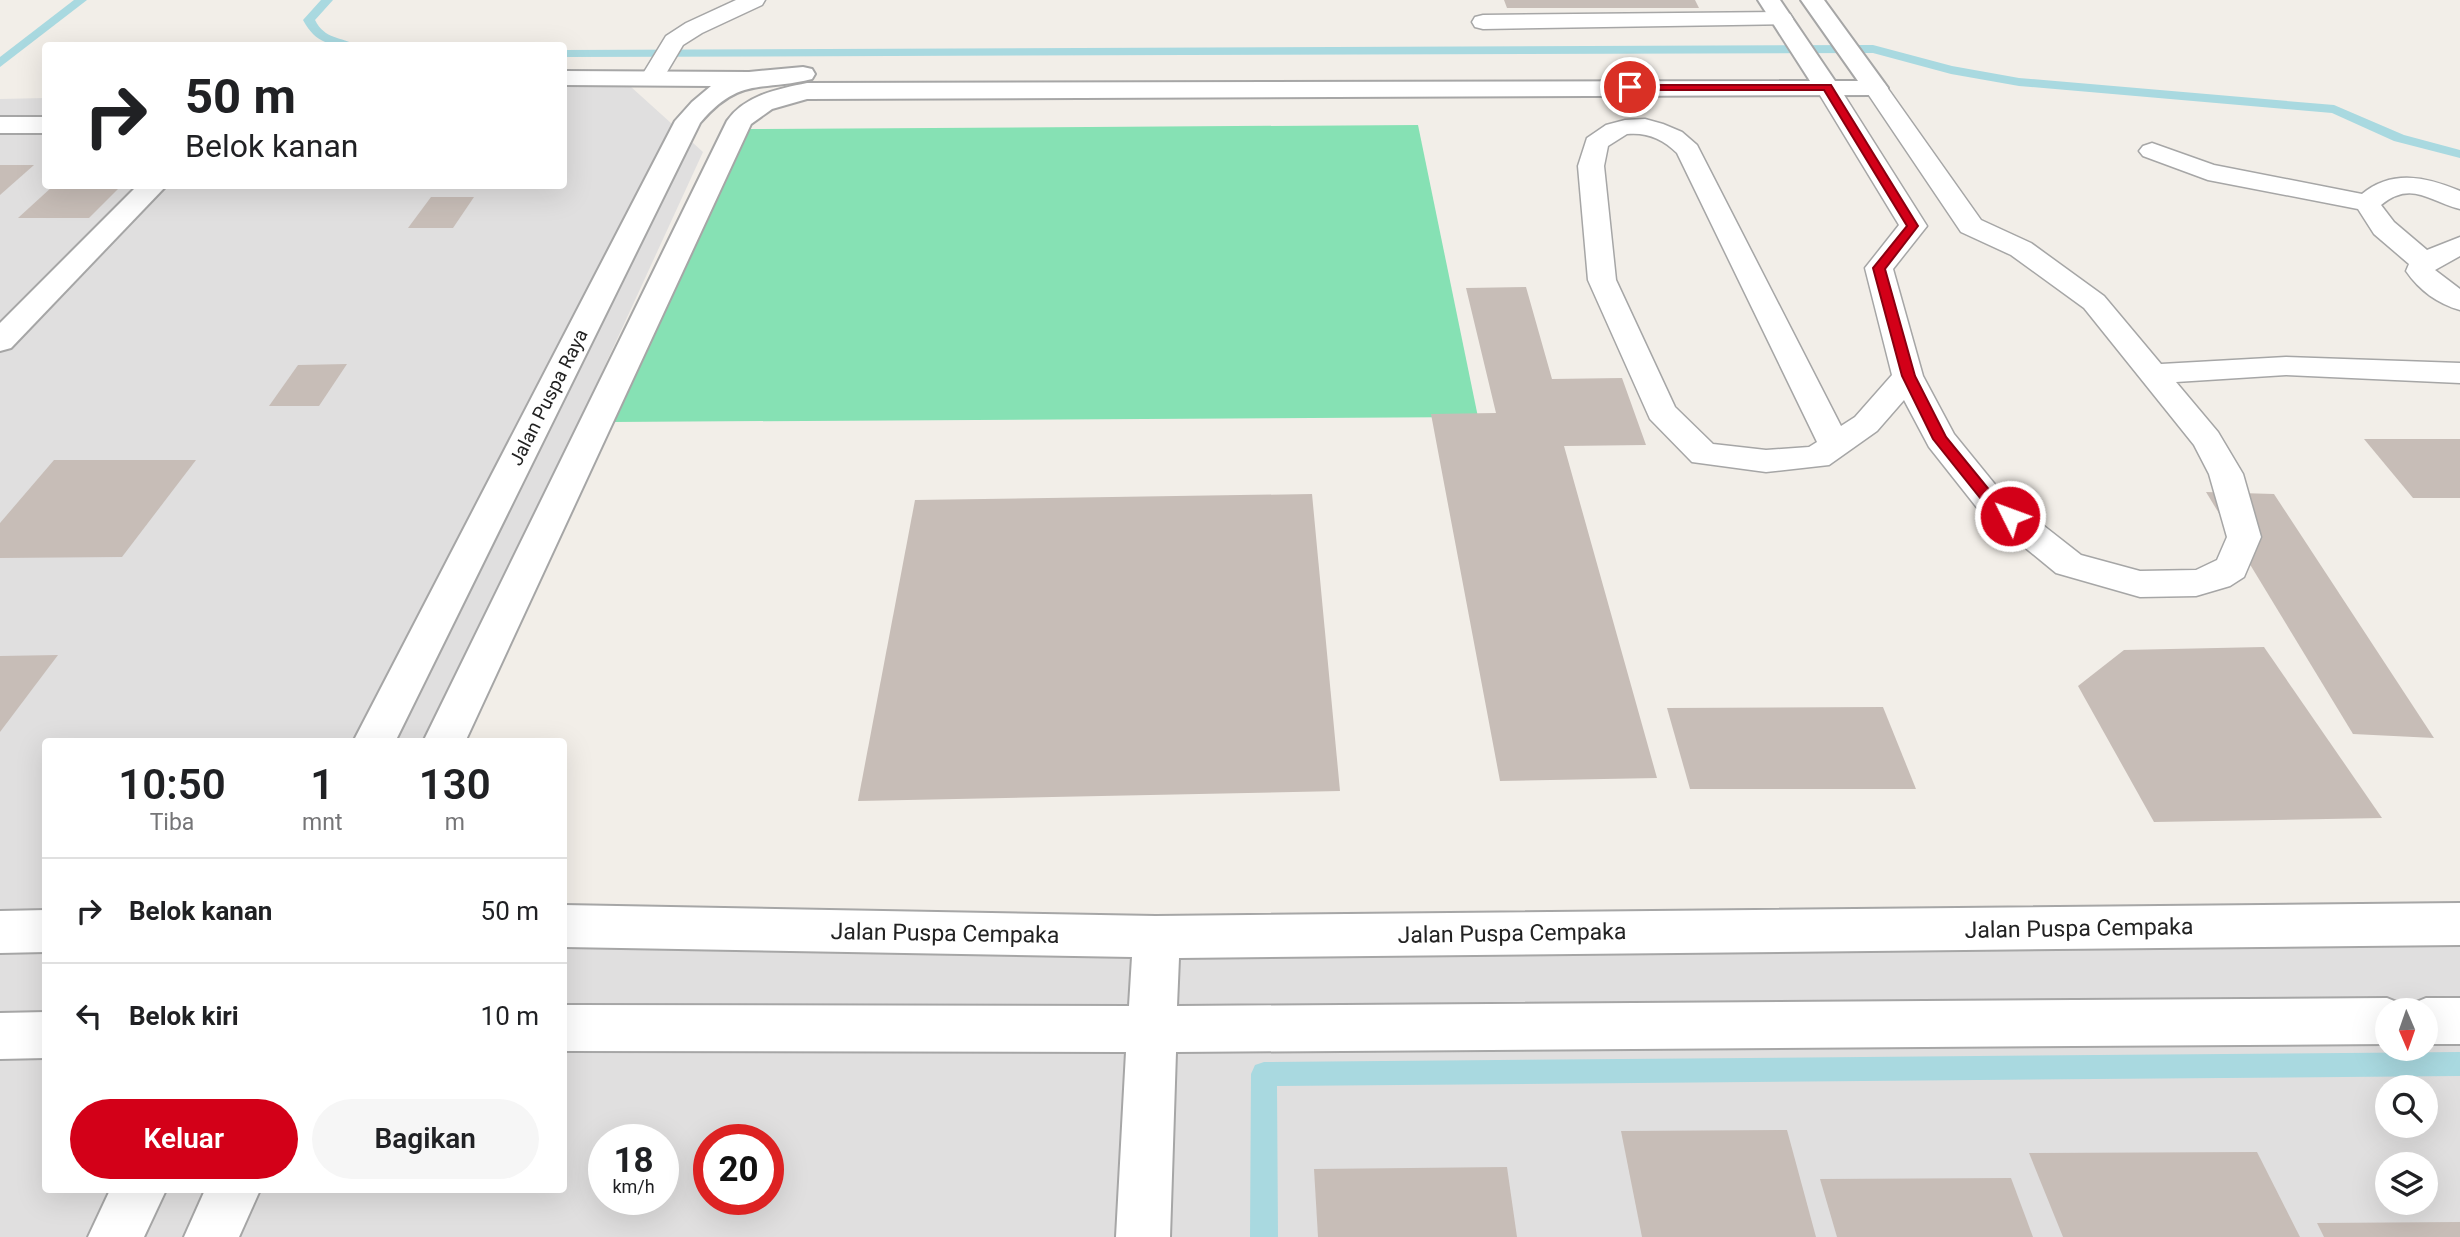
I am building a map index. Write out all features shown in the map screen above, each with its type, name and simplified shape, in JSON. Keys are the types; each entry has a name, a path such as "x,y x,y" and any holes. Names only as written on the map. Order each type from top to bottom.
{"street":[{"path":"1812,0 1869,78"},
{"path":"1776,10 1821,78"},
{"path":"567,78 653,77 821,91 1869,78"},
{"name":"Jalan Puspa Raya","path":"376,738 688,121 704,101 724,88 762,88"},
{"path":"446,738 740,121 754,107 762,88"},
{"path":"688,121 740,121"},
{"path":"0,125 42,125"},
{"path":"0,341 149,189"},
{"name":"Jalan Puspa Cempaka","path":"567,926 1156,936 2460,924"},
{"path":"0,932 42,931"},
{"path":"1143,1237 1156,936"},
{"path":"567,1028 1152,1029 2375,1021"},
{"path":"2438,1021 2460,1021"},
{"path":"0,1036 42,1035"},
{"path":"115,1237 137,1193"},
{"path":"211,1237 232,1193"}],"lane":[{"path":"653,77 674,41 694,28 754,0"},
{"path":"1483,22 1776,10"},
{"path":"1821,78 1913,226"},
{"path":"1869,78 1971,226"},
{"path":"1835,444 1688,150 1678,139 1638,126 1616,130 1596,143 1591,166 1602,280 1661,412 1704,453 1766,461 1817,457 1866,424 1908,376"},
{"path":"2152,152 2208,172 2367,203 2384,228 2424,262"},
{"path":"2367,203 2387,188 2396,186 2434,189 2460,201"},
{"path":"1913,226 1971,226 2021,248 2094,302 2207,440 2226,474 2244,537 2231,568 2217,577 2196,583 2140,584 2068,564 1990,501 1940,439 1908,376 1879,268 1913,226"},
{"path":"2460,245 2424,262 2420,271 2428,280 2460,301"},
{"path":"2153,374 2286,366 2460,373"}],"shaded area":[{"path":"630,86 703,152 434,738 42,738 42,1193 567,1193 567,924 1156,932 2460,905 2460,1237 0,1237 0,99 42,98 42,189 567,189 567,87"}],"green space":[{"path":"1418,125 1478,417 612,422 745,129"}],"building":[{"path":"1504,0 1695,0 1699,8 1507,8"},
{"path":"0,165 34,165 0,195"},
{"path":"50,189 118,189 89,218 18,218"},
{"path":"431,197 474,197 453,228 408,228"},
{"path":"1526,287 1552,379 1622,378 1646,445 1564,446 1657,778 1500,781 1431,414 1496,413 1466,288"},
{"path":"347,364 319,406 269,406 298,365"},
{"path":"2364,439 2460,439 2460,498 2413,498"},
{"path":"54,460 196,460 122,557 0,558 0,523"},
{"path":"2206,492 2274,494 2434,738 2353,734"},
{"path":"1312,494 1340,791 858,801 915,500"},
{"path":"2264,647 2382,818 2154,822 2078,686 2124,650"},
{"path":"58,655 0,732 0,656"},
{"path":"1883,707 1916,789 1690,789 1667,708"},
{"path":"1787,1130 1816,1237 1642,1237 1621,1131"},
{"path":"2257,1152 2300,1237 2063,1237 2029,1153"},
{"path":"1507,1167 1517,1237 1318,1237 1314,1169"},
{"path":"2011,1178 2033,1237 1837,1237 1820,1179"},
{"path":"2460,1222 2460,1237 2324,1237 2317,1223"}],"waterway":[{"path":"0,63 81,0"},
{"path":"327,0 309,20 316,32 334,42"},
{"path":"567,54 1873,49 1951,70 2019,82 2334,109 2399,138 2460,154"},
{"path":"1264,1237 1264,1074 2460,1064"}],"route":[{"path":"1630,87 1827,87 1913,226 1879,268 1908,376 1940,439 1990,501 2010,516"}]}
